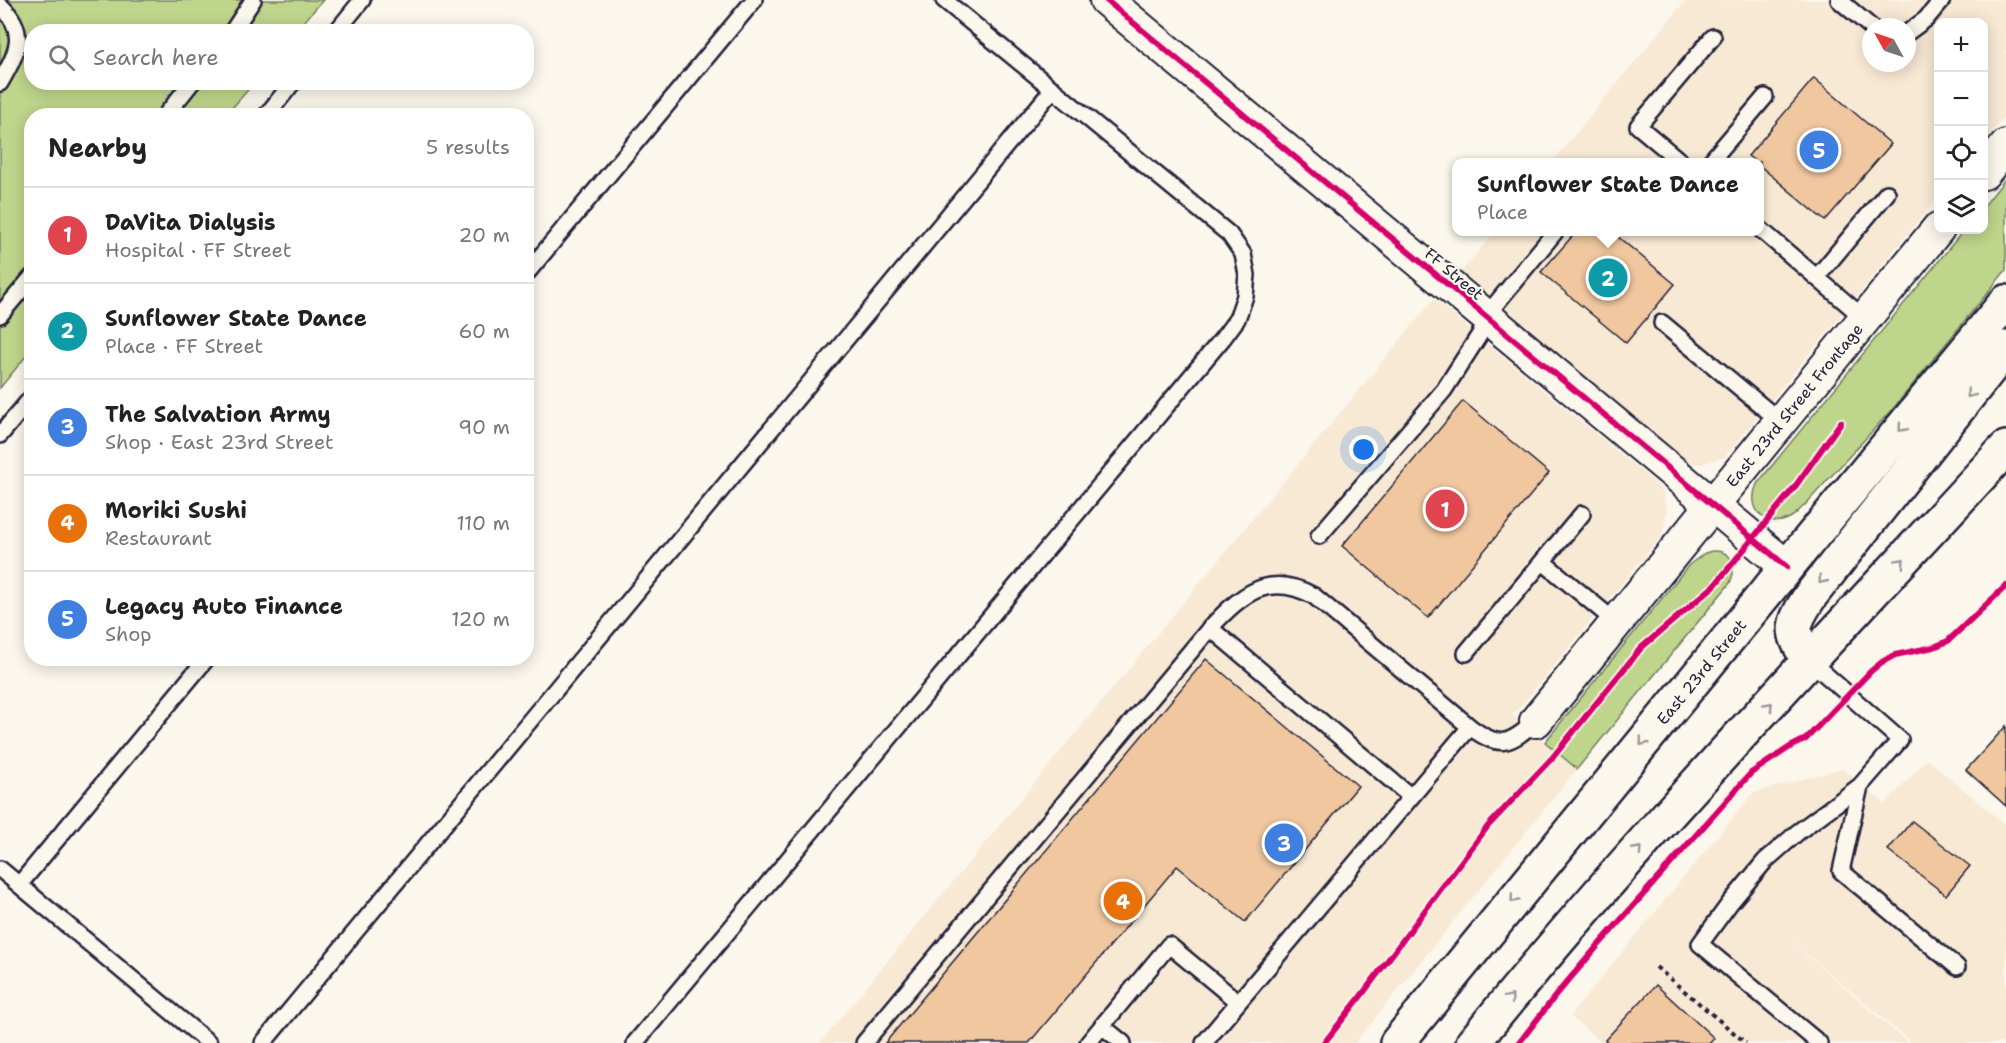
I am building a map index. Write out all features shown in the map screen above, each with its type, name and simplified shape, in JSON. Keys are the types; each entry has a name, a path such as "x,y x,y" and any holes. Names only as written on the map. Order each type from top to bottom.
{"main road":[{"name":"East 23rd Street","path":"1397,1043 2006,302"},
{"path":"1810,661 1795,636 1795,624 1810,595 2006,348"},
{"path":"1473,1043 1602,890 2006,448"}],"street":[{"name":"FF Street","path":"1106,0 1787,567"},
{"path":"1988,167 2006,146"},
{"name":"East 23rd Street Frontage","path":"1536,721 1934,234"}],"lane":[{"path":"237,24 253,0"},
{"path":"342,24 362,0"},
{"path":"534,264 754,0"},
{"path":"635,1043 1140,438 1237,319 1245,296 1247,275 1243,254 1229,234 944,0"},
{"path":"1839,0 1862,19"},
{"path":"1916,26 1926,19 1942,0"},
{"path":"0,5 6,10 18,30 15,56 0,83"},
{"path":"1676,158 1638,126 1713,37"},
{"path":"263,1043 1053,89"},
{"path":"171,108 186,90"},
{"path":"272,108 287,90"},
{"path":"1713,158 1765,98"},
{"path":"1816,277 1887,193"},
{"path":"1764,232 1865,319"},
{"path":"1319,536 1444,390 1487,318 1551,236"},
{"path":"0,315 24,286"},
{"path":"1662,323 1781,422"},
{"path":"0,435 24,406"},
{"path":"1466,653 1582,514"},
{"path":"1543,561 1617,623"},
{"path":"864,1043 1210,628 1242,598 1264,586 1284,584 1299,588 1314,596 1470,728 1487,739 1499,742 1519,736 1536,721"},
{"path":"1210,628 1410,796"},
{"path":"1810,661 1900,740 1860,786 1798,832 1765,861 1700,944 1819,1043"},
{"path":"19,885 200,666"},
{"path":"1204,1043 1410,796 1470,728"},
{"path":"1860,786 1841,871 1957,967"},
{"path":"0,869 209,1043"},
{"path":"1088,1043 1169,945 1238,1002"},
{"path":"1102,1026 1123,1043"}],"path":[{"path":"1656,967 1746,1043"}],"shaded area":[{"path":"1686,0 2006,0 2006,115 1988,137 1988,18 1934,18 1934,202 1725,457 1702,464 1691,463 1681,458 1459,274 1492,236 1764,236 1764,158 1555,158"},
{"path":"1434,299 1658,485 1663,493 1667,510 1663,534 1512,714 1577,769 1355,1043 820,1043"},
{"path":"1927,759 2006,825 2006,1043 1912,1043 1777,929 1908,1043 1602,1043 1570,1016 1753,793 1842,768 1885,804"}],"green space":[{"path":"0,0 323,0 302,24 24,24 24,90 248,90 232,108 24,108 24,359 0,388"},
{"path":"2006,178 2006,270 1896,405 1804,506 1793,516 1784,520 1767,520 1761,516 1754,502 1757,484 1961,234 1988,234 1988,201"},
{"path":"1712,551 1725,553 1732,560 1733,571 1730,583 1577,769 1545,742 1689,565 1705,553"}],"building":[{"path":"1814,78 1891,144 1825,221 1764,169 1764,158 1748,156"},
{"path":"1572,236 1617,236 1675,284 1626,343 1541,272"},
{"path":"1463,401 1549,473 1428,618 1342,546"},
{"path":"1206,659 1358,786 1245,922 1177,866 1029,1043 885,1043"},
{"path":"2006,726 2006,806 1966,770"},
{"path":"1912,821 1970,866 1946,895 1888,850"},
{"path":"1656,985 1714,1038 1710,1043 1609,1043 1605,1040"}],"cycle path":[{"path":"1106,0 1787,567"},
{"path":"1324,1043 1488,826 1553,757 1641,648 1715,585 1794,488 1841,422"},
{"path":"1519,1043 1596,948 1751,773 1806,739 1882,662 1895,655 1934,647 1948,641 2006,586"}],"place":[{"name":"Legacy Auto Finance","path":"1819,150"},
{"name":"Sunflower State Dance","path":"1608,278"},
{"name":"DaVita Dialysis","path":"1445,509"},
{"name":"The Salvation Army","path":"1284,843"},
{"name":"Moriki Sushi","path":"1123,901"}]}
